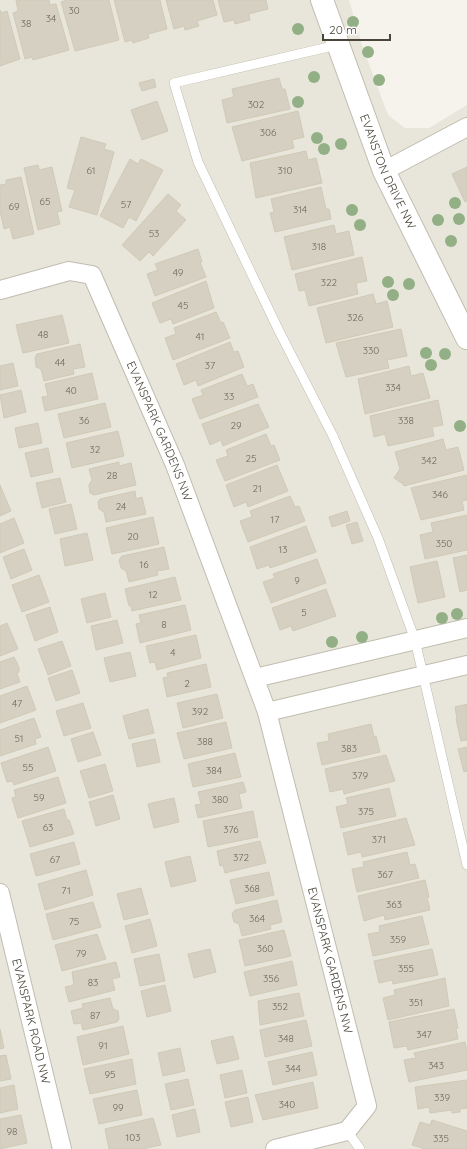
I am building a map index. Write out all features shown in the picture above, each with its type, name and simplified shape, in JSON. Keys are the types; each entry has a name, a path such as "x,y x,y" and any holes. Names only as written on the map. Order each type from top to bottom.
{"street":[{"name":"EVANSTON DRIVE NW","path":"322,0 337,45 384,171 467,338"},
{"path":"384,171 467,127"},
{"name":"EVANSPARK GARDENS NW","path":"0,290 69,271 92,275 175,465 267,712 367,1106 347,1131"},
{"path":"255,678 467,628"},
{"path":"267,712 423,674 467,665"},
{"name":"EVANSPARK ROAD NW","path":"0,893 62,1149"},
{"path":"276,1149 347,1131"}],"lane":[{"path":"337,45 174,83 198,162 278,331 333,436 378,538 415,640 467,865"},
{"path":"347,1131 360,1149"}],"shaded area":[{"path":"0,0 349,0 362,45 388,115 405,128 429,128 467,105 467,1149 0,1149"}],"building":[{"path":"16,0 49,0 50,5 56,4 69,50 33,60 32,57 25,59 13,13 18,11"},
{"path":"67,0 109,0 119,40 75,51 61,2"},
{"path":"114,0 160,0 167,29 148,34 149,38 133,43 132,40 125,42"},
{"path":"166,0 213,0 217,15 197,21 199,26 185,30 184,26 174,29"},
{"path":"218,0 266,0 268,9 249,14 250,20 235,24 234,20 224,22"},
{"path":"0,10 1,13 7,11 20,59 0,66"},
{"path":"279,78 282,89 285,89 290,109 227,123 222,100 234,97 232,89"},
{"path":"154,79 156,87 142,91 139,83"},
{"path":"157,101 168,131 142,140 131,110"},
{"path":"298,111 304,137 292,140 294,148 242,161 232,127"},
{"path":"81,137 106,144 104,149 114,152 97,215 69,207 75,190 67,188"},
{"path":"306,151 308,160 316,158 322,183 256,198 250,163"},
{"path":"130,159 138,164 141,159 163,170 136,221 129,217 123,228 100,216"},
{"path":"38,165 39,170 52,167 62,211 57,212 60,224 38,230 24,168"},
{"path":"467,167 467,201 465,202 452,174"},
{"path":"21,177 34,234 13,239 10,227 4,229 0,211 0,185 6,184 6,180"},
{"path":"321,187 326,209 329,209 331,219 275,232 270,213 274,212 271,199"},
{"path":"168,194 181,205 176,211 186,220 153,256 149,252 140,261 122,245"},
{"path":"334,225 336,234 349,231 354,255 292,270 284,237"},
{"path":"198,249 202,262 200,262 206,277 155,296 147,274 158,270 155,264"},
{"path":"362,257 367,281 356,283 358,294 309,306 305,290 299,291 295,274"},
{"path":"206,281 214,308 173,324 171,319 160,323 152,303"},
{"path":"373,294 376,304 387,301 393,327 326,343 317,308"},
{"path":"216,312 221,323 223,322 230,338 173,360 165,338 176,334 174,328"},
{"path":"62,315 69,343 23,353 16,325"},
{"path":"401,329 407,356 387,360 389,368 346,377 336,343"},
{"path":"230,342 234,352 238,351 244,367 198,386 196,380 184,385 176,364"},
{"path":"80,344 85,367 73,369 74,374 44,381 41,369 36,367 35,358 37,354"},
{"path":"13,363 18,386 0,390 0,366"},
{"path":"409,366 411,376 423,373 430,398 365,414 358,379"},
{"path":"92,373 98,399 45,411 42,397 48,396 45,384"},
{"path":"242,374 247,386 253,384 258,397 200,419 192,399 203,395 201,390"},
{"path":"21,390 26,412 4,418 0,395"},
{"path":"438,400 443,425 432,427 434,436 388,446 385,434 374,437 370,416"},
{"path":"105,403 111,427 64,438 58,414"},
{"path":"258,404 269,427 223,446 221,440 210,445 202,424"},
{"path":"38,423 42,443 19,448 15,428"},
{"path":"118,431 124,456 72,468 66,443"},
{"path":"266,434 271,446 274,445 280,460 225,481 216,460 228,456 226,450"},
{"path":"443,439 446,450 458,447 464,470 404,486 394,478 400,469 395,452"},
{"path":"48,448 53,472 31,477 25,453"},
{"path":"119,462 119,466 131,463 136,485 94,495 90,493 89,485 92,480 89,469"},
{"path":"277,465 288,491 248,507 246,502 234,507 226,485"},
{"path":"467,475 467,500 462,501 464,510 421,520 411,488"},
{"path":"60,478 66,502 42,508 36,483"},
{"path":"0,485 11,511 0,516"},
{"path":"135,491 136,499 142,497 146,514 106,522 104,512 99,509 98,502 100,499"},
{"path":"290,496 295,507 299,506 305,521 248,542 240,521 252,517 250,511"},
{"path":"71,504 77,529 55,534 49,509"},
{"path":"347,511 350,521 332,527 329,517"},
{"path":"467,515 467,550 425,559 420,535 433,532 431,523"},
{"path":"153,517 159,544 112,554 106,528"},
{"path":"14,518 24,543 0,553 0,524"},
{"path":"357,522 363,541 352,544 346,525"},
{"path":"306,526 316,552 270,568 269,565 257,569 250,547"},
{"path":"87,533 93,560 65,566 60,539"},
{"path":"164,547 169,569 157,571 158,575 129,582 126,571 121,568 119,560 122,556"},
{"path":"24,549 32,570 11,579 3,557"},
{"path":"467,555 467,590 460,592 453,558"},
{"path":"317,559 326,583 271,603 263,582 275,578 273,574"},
{"path":"437,561 445,597 418,603 410,567"},
{"path":"39,575 49,602 22,612 12,585"},
{"path":"175,577 181,600 132,611 131,606 129,606 125,589"},
{"path":"326,589 336,616 293,631 291,626 280,630 272,608"},
{"path":"105,593 111,617 87,623 81,599"},
{"path":"185,605 191,630 140,643 136,624 141,623 139,615"},
{"path":"50,607 58,632 35,641 26,615"},
{"path":"117,620 123,643 96,650 91,626"},
{"path":"7,623 18,649 0,656 0,626"},
{"path":"196,635 201,658 157,670 155,662 150,663 146,646"},
{"path":"62,641 71,666 48,675 38,649"},
{"path":"130,652 136,676 110,682 104,658"},
{"path":"14,657 19,667 19,672 17,673 20,682 0,689 0,662"},
{"path":"206,664 211,687 167,697 163,678 168,677 167,673"},
{"path":"72,670 80,693 56,701 48,678"},
{"path":"27,686 36,710 0,723 0,696"},
{"path":"217,694 223,718 183,728 177,703"},
{"path":"83,703 91,728 64,736 56,711"},
{"path":"467,704 467,740 461,741 455,707"},
{"path":"148,709 154,733 129,739 123,716"},
{"path":"34,718 41,737 35,739 36,744 0,756 0,730"},
{"path":"226,722 232,748 184,759 177,733"},
{"path":"371,724 380,752 322,765 317,743 329,741 328,734"},
{"path":"93,732 101,755 78,762 71,739"},
{"path":"155,739 160,762 137,767 132,744"},
{"path":"48,747 56,771 14,785 12,781 7,782 1,763"},
{"path":"467,747 467,771 464,772 458,749"},
{"path":"235,753 241,777 193,787 188,764"},
{"path":"386,755 395,781 344,794 343,789 330,792 325,769"},
{"path":"105,764 113,791 89,798 80,771"},
{"path":"58,777 66,803 18,818 12,798 16,797 14,790"},
{"path":"243,782 246,792 239,794 242,808 198,818 195,805 201,804 198,792"},
{"path":"389,788 396,816 341,828 336,807 348,804 346,798"},
{"path":"113,795 120,819 96,826 89,802"},
{"path":"174,798 179,822 154,828 148,804"},
{"path":"64,809 67,820 69,820 74,834 30,847 22,821"},
{"path":"253,811 258,837 208,847 203,821"},
{"path":"406,818 415,845 362,857 361,852 348,855 343,833"},
{"path":"260,841 266,863 225,873 223,865 220,866 217,851"},
{"path":"74,842 80,864 36,876 30,854"},
{"path":"407,852 410,865 415,864 419,878 357,892 352,869 364,867 363,862"},
{"path":"190,856 196,881 171,887 165,862"},
{"path":"86,870 93,895 45,910 38,884"},
{"path":"269,872 274,895 236,904 230,880"},
{"path":"425,880 430,910 385,920 384,915 364,921 358,896"},
{"path":"141,888 148,914 124,920 117,894"},
{"path":"277,900 282,922 270,925 271,929 242,936 239,924 234,922 232,914 235,910"},
{"path":"93,902 101,927 53,940 46,914"},
{"path":"422,916 429,944 373,956 368,934 380,932 379,926"},
{"path":"150,919 157,946 132,953 125,926"},
{"path":"284,930 291,956 245,966 239,940"},
{"path":"97,934 106,959 62,971 55,945"},
{"path":"210,949 216,972 194,978 188,954"},
{"path":"432,949 438,975 393,984 392,980 379,983 374,961"},
{"path":"159,954 165,981 140,986 134,959"},
{"path":"292,961 297,985 250,996 244,972"},
{"path":"116,962 120,977 112,979 115,990 69,1002 65,987 74,985 72,972"},
{"path":"445,978 449,1006 388,1020 383,998 395,995 394,990"},
{"path":"165,985 171,1011 147,1017 141,991"},
{"path":"299,993 304,1016 260,1025 258,1001"},
{"path":"110,998 113,1009 118,1011 119,1019 117,1022 83,1030 81,1023 74,1024 71,1011 83,1008 82,1004"},
{"path":"454,1009 458,1028 456,1029 458,1039 408,1050 407,1046 394,1048 389,1022"},
{"path":"306,1020 312,1046 265,1057 260,1030"},
{"path":"123,1026 129,1054 83,1065 77,1037"},
{"path":"0,1029 4,1048 0,1049"},
{"path":"233,1036 239,1059 217,1064 211,1041"},
{"path":"465,1042 467,1052 467,1070 409,1082 404,1060 416,1058 414,1053"},
{"path":"180,1048 185,1071 163,1076 158,1053"},
{"path":"312,1052 317,1075 273,1085 268,1062"},
{"path":"6,1055 11,1079 0,1081 0,1056"},
{"path":"132,1059 136,1084 90,1094 84,1069"},
{"path":"242,1070 247,1093 225,1098 220,1075"},
{"path":"188,1079 194,1105 171,1110 165,1084"},
{"path":"467,1080 467,1108 460,1109 460,1112 452,1113 452,1110 430,1113 429,1107 418,1109 415,1087"},
{"path":"313,1082 318,1108 263,1120 255,1095"},
{"path":"14,1085 18,1109 0,1113 0,1088"},
{"path":"137,1090 142,1115 99,1124 93,1099"},
{"path":"248,1097 253,1122 231,1127 225,1102"},
{"path":"195,1109 200,1132 177,1137 172,1115"},
{"path":"21,1115 27,1143 0,1149 0,1119"},
{"path":"153,1118 161,1145 142,1149 109,1149 105,1129"},
{"path":"432,1120 467,1131 467,1149 425,1149 412,1145 420,1122 430,1125"}]}
